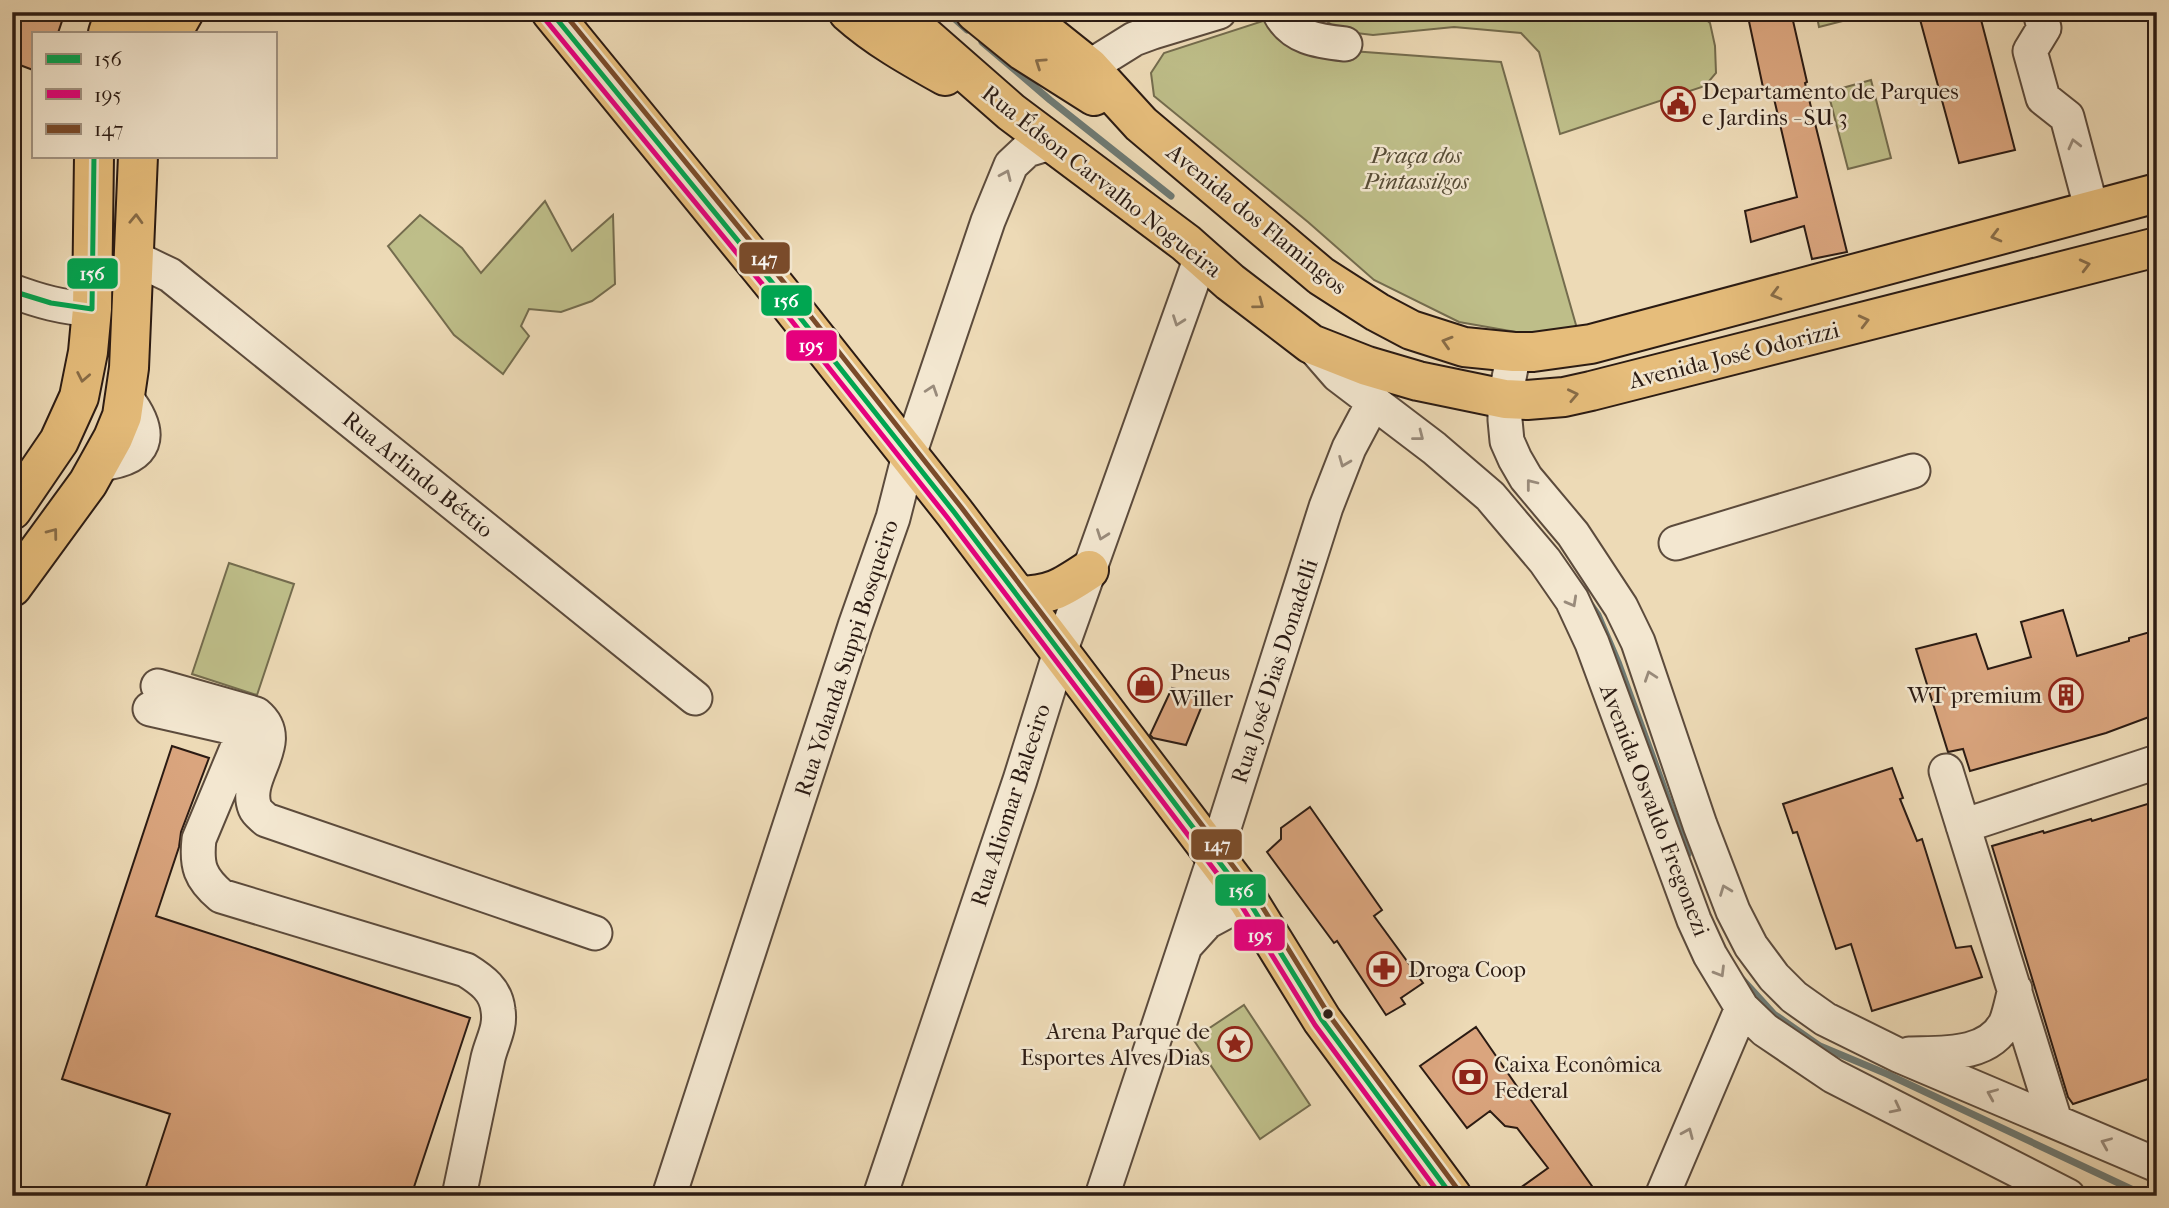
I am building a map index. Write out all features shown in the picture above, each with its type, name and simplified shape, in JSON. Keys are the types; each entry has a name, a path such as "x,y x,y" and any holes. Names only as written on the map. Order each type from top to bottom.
{"main road":[{"path":"87,32 89,12"},
{"path":"108,32 114,12"},
{"path":"144,32 152,12"},
{"path":"173,32 184,12"},
{"path":"551,12 779,291 1018,596 1248,900 1322,1020 1452,1196"},
{"path":"581,12 601,76"},
{"path":"848,12 893,47 1011,112"},
{"name":"Rua Édson Carvalho Nogueira","path":"897,12 1011,112 1202,257 1311,344"},
{"path":"1015,18 1048,69 1141,124"},
{"name":"Avenida dos Flamingos","path":"1015,18 1089,67 1141,124 1321,276 1411,330 1464,347 1524,352"},
{"path":"12,510 60,441 79,397 92,309 94,158"},
{"path":"12,587 68,513 99,464 122,416 126,398 138,158"},
{"name":"Avenida José Odorizzi","path":"1524,352 1591,344 2157,193"},
{"name":"Avenida José Odorizzi","path":"1311,344 1367,366 1418,381 1505,399 1564,397 2157,247"},
{"path":"1018,596 1056,591 1089,570"}],"street":[{"path":"1089,67 1134,39 1219,12"},
{"path":"1279,12 1293,31 1305,37 1345,44"},
{"path":"2040,12 2044,28 2030,51 2043,98 2067,117 2092,211"},
{"name":"Rua Yolanda Suppi Bosqueiro","path":"669,1196 855,626 893,518 909,455 1004,180 1011,164 1018,157 1027,150 1050,143"},
{"name":"Rua Aliomar Baleeiro","path":"880,1196 1020,780 1060,652 1202,257"},
{"name":"Rua Arlindo Béttio","path":"134,262 148,264 170,275 695,698"},
{"path":"12,291 43,303 66,308 92,309"},
{"name":"Avenida Osvaldo Fregonezi","path":"1311,344 1338,374 1434,448 1490,496 1545,561 1572,600 1592,643 1694,920 1710,955 1741,1008 1765,1030 1833,1076 2068,1196"},
{"name":"Avenida Osvaldo Fregonezi","path":"1524,352 1505,399 1507,441 1527,478 1573,534 1621,607 1638,642 1700,825 1733,911 1751,946 1774,977 1794,997 1825,1019 1898,1055 2157,1165"},
{"name":"Rua José Dias Donadelli","path":"1102,1196 1215,856 1326,508 1349,448 1374,401"},
{"path":"1676,543 1913,471"},
{"path":"458,1196 489,1053 499,1026 498,1008 493,995 484,981 466,970 221,896 206,884 201,872 199,839 237,748 239,737 235,730 154,697 256,714 264,721 270,735 253,795 256,810 266,820 595,933"},
{"path":"1964,826 2157,762"},
{"path":"1946,771 2055,1121"},
{"name":"Rua José Dias Donadelli","path":"1185,946 1207,922 1248,900"},
{"path":"1898,1055 1963,1052 1983,1044 2006,1023 2015,989"},
{"path":"1662,1196 1741,1008"}],"green space":[{"path":"1697,12 1710,23 1715,46 1716,73 1705,86 1560,134 1539,52 1521,33 1454,27 1373,35 1339,31 1317,13"},
{"path":"1816,12 1878,12 1819,27"},
{"name":"Praça dos Pintassilgos","path":"1269,19 1324,49 1501,62 1578,332 1527,334 1459,322 1374,280 1308,222 1154,96 1151,73 1164,53"},
{"path":"1871,80 1891,158 1848,169 1828,92"},
{"path":"545,201 572,251 613,215 615,284 592,301 561,312 529,309 521,326 529,336 503,374 454,335 388,246 420,215 462,248 481,273"},
{"path":"229,563 294,584 257,695 192,674"},
{"path":"1244,1005 1310,1105 1260,1139 1193,1039"}],"building":[{"path":"12,12 65,12 58,32 32,32 32,70 12,62"},
{"path":"1747,12 1791,12 1807,82 1805,83 1847,252 1812,259 1804,226 1751,242 1745,211 1797,197 1772,90 1764,92"},
{"path":"1918,12 1979,12 2015,150 1959,163"},
{"path":"2063,610 2077,656 2157,630 2157,714 2106,733 1970,771 1963,749 1948,752 1916,649 1976,634 1988,669 2031,657 2021,622"},
{"path":"1172,688 1206,696 1186,745 1150,735"},
{"path":"172,746 209,758 181,832 179,847 156,916 470,1018 411,1196 143,1196 170,1114 62,1079"},
{"path":"1892,768 1903,798 1900,799 1917,841 1922,839 1956,948 1971,946 1982,977 1872,1011 1851,944 1836,949 1797,832 1793,833 1783,804"},
{"path":"2157,801 2157,916 2150,918 2157,941 2157,1076 2073,1104 2068,1097 1992,846 2091,819 2092,821"},
{"path":"1310,807 1382,910 1374,916 1423,983 1401,998 1405,1004 1386,1015 1337,941 1334,943 1267,852 1281,839 1281,828"},
{"path":"1476,1027 1599,1196 1509,1196 1548,1168 1517,1128 1505,1126 1490,1111 1467,1128 1420,1066"}],"waterway":[{"path":"947,12 967,30"},
{"path":"982,42 1171,196"},
{"path":"1591,605 1618,662 1688,854"},
{"path":"1743,980 1774,1014 1820,1046 1887,1074 2146,1196"}],"transit line":[{"name":"156","path":"551,12 779,291 954,512 1248,900 1322,1020 1452,1196"},
{"name":"147","path":"563,12 786,285 961,507 1255,895 1329,1015 1459,1191"},
{"name":"195","path":"544,18 772,296 947,517 1241,905 1315,1025 1441,1196"},
{"name":"156","path":"12,291 51,303 92,309 94,158"}],"place":[{"name":"Departamento de Parques e Jardins - SU 3","path":"1678,104"},
{"name":"Pneus Willer","path":"1145,685"},
{"name":"WT premium","path":"2066,695"},
{"name":"Droga Coop","path":"1384,969"},
{"name":"Arena Parque de Esportes Alves Dias","path":"1235,1044"},
{"name":"Caixa Econômica Federal","path":"1470,1077"}]}
